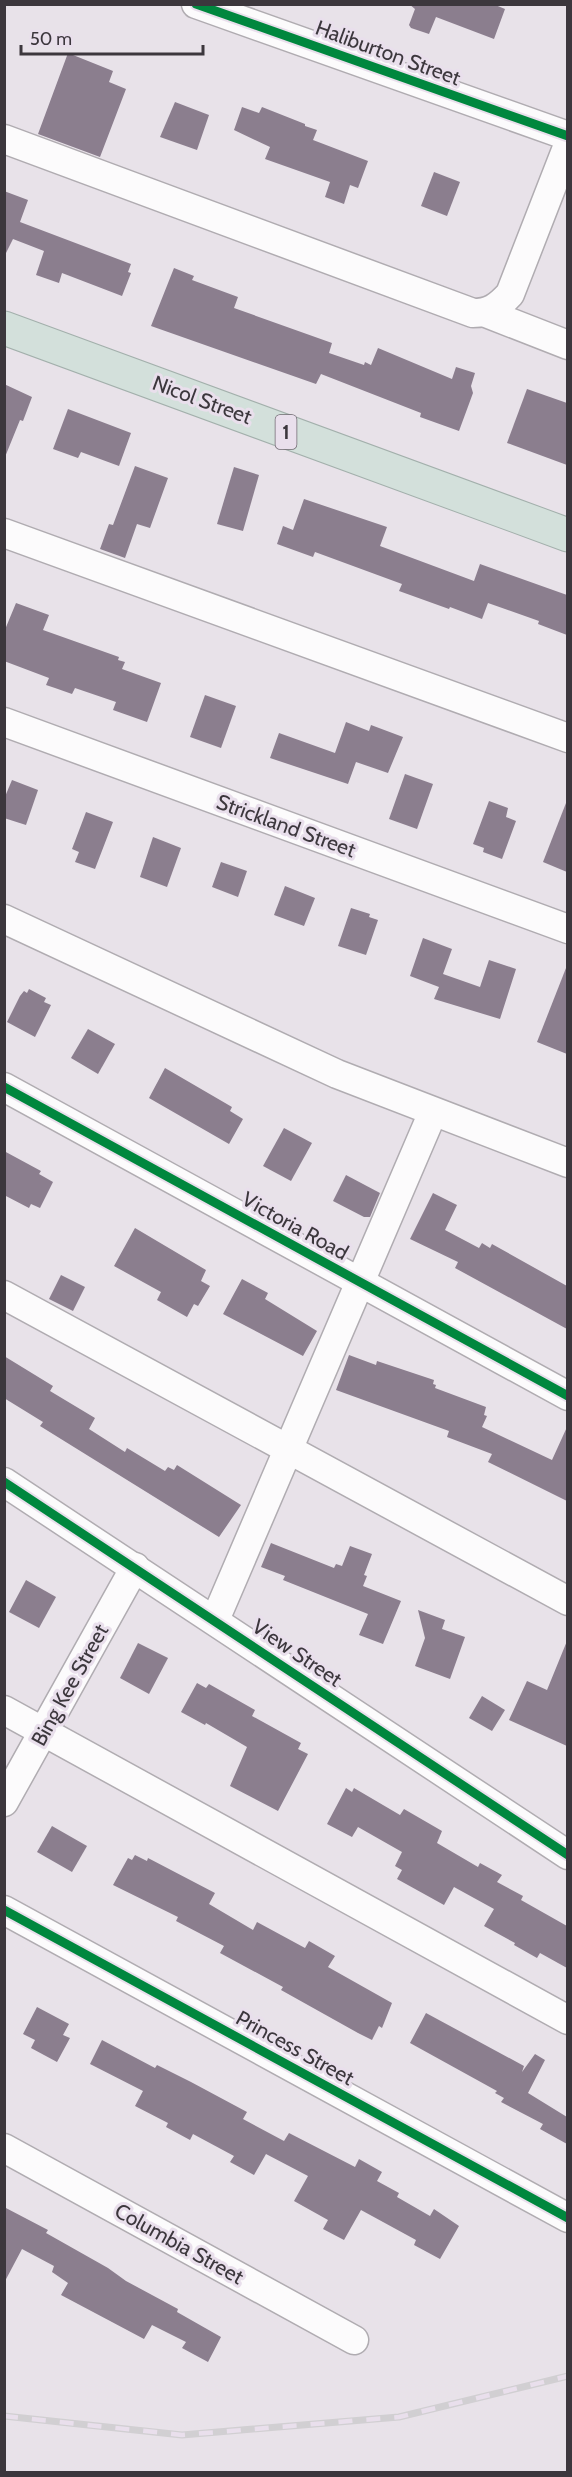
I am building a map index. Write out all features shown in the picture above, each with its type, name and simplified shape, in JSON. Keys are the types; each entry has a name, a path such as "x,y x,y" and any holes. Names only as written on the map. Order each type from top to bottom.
{"highway":[{"name":"Nicol Street","path":"4,328 567,536"}],"street":[{"name":"Haliburton Street","path":"196,4 567,136"},
{"path":"4,139 473,313 486,313 567,345"},
{"path":"486,313 499,307 510,294 567,145"},
{"path":"4,533 567,738"},
{"name":"Strickland Street","path":"4,722 567,929"},
{"path":"4,919 337,1074 567,1163"},
{"name":"Victoria Road","path":"4,1087 567,1396"},
{"path":"215,1620 290,1450 433,1112"},
{"path":"4,1295 567,1601"},
{"name":"View Street","path":"4,1482 215,1620 567,1856"},
{"name":"Bing Kee Street","path":"4,1802 135,1568"},
{"path":"4,1710 567,2020"},
{"name":"Princess Street","path":"4,1910 567,2218"},
{"name":"Columbia Street","path":"4,2148 354,2340"}],"building":[{"path":"409,4 493,4 505,9 494,39 436,17 429,34 411,28 409,25 415,9"},
{"path":"68,53 113,71 109,82 126,89 100,157 38,134"},
{"path":"175,102 209,115 197,150 160,137"},
{"path":"242,107 259,113 262,107 305,124 317,130 313,140 368,161 358,188 350,185 344,204 325,197 330,182 265,159 270,147 234,130"},
{"path":"434,172 460,182 447,216 421,206"},
{"path":"4,191 28,200 20,222 131,264 128,272 131,273 122,296 62,273 59,283 36,275 44,251 13,239 4,257"},
{"path":"174,268 194,276 192,280 238,297 234,308 332,343 329,353 364,365 365,362 371,365 378,348 452,379 456,367 475,373 471,386 473,393 459,431 420,417 421,413 321,374 316,384 151,326"},
{"path":"4,384 32,397 5,457"},
{"path":"527,389 567,403 567,465 507,443"},
{"path":"68,409 131,433 119,466 81,452 78,458 53,449"},
{"path":"135,466 168,478 150,528 137,524 125,558 100,549 109,524 113,525"},
{"path":"234,467 259,475 243,531 217,524"},
{"path":"304,499 387,527 380,546 474,581 480,564 567,595 567,635 538,624 539,621 488,603 482,619 450,607 449,609 399,591 402,584 315,552 313,557 277,544 283,526 293,530"},
{"path":"16,603 49,615 43,630 119,657 118,660 125,662 122,669 161,683 147,722 113,710 116,702 75,688 72,694 46,685 49,678 4,661 4,632"},
{"path":"205,695 236,706 221,748 190,737"},
{"path":"346,722 369,731 371,725 403,737 388,773 356,762 348,784 270,758 279,733 335,753"},
{"path":"405,774 433,784 417,829 389,819"},
{"path":"12,780 38,790 26,825 4,818 4,799"},
{"path":"489,801 508,808 506,817 516,821 502,859 483,852 484,848 473,844"},
{"path":"567,803 567,872 543,862"},
{"path":"86,812 113,822 95,869 75,862 79,852 72,849"},
{"path":"153,837 181,848 167,887 140,877"},
{"path":"221,862 247,871 238,897 212,887"},
{"path":"285,886 315,898 304,926 274,915"},
{"path":"351,908 370,914 369,917 378,920 366,955 338,946"},
{"path":"423,938 452,949 443,974 480,987 489,960 516,969 500,1019 434,999 439,987 410,976"},
{"path":"567,969 567,1054 537,1042"},
{"path":"29,989 46,998 44,1002 51,1005 35,1037 7,1022 20,996 24,991 27,993"},
{"path":"88,1029 115,1044 98,1074 71,1058"},
{"path":"165,1068 232,1107 230,1111 243,1119 229,1144 149,1098"},
{"path":"284,1128 312,1143 291,1181 263,1166"},
{"path":"4,1151 41,1171 39,1174 53,1182 40,1208 31,1204 29,1208 4,1195"},
{"path":"346,1175 380,1193 370,1217 364,1217 333,1201"},
{"path":"433,1193 457,1205 445,1230 479,1248 482,1243 490,1248 492,1244 567,1286 567,1329 455,1268 458,1262 410,1239"},
{"path":"135,1228 206,1270 201,1281 210,1286 198,1306 194,1304 187,1317 157,1300 161,1292 114,1266"},
{"path":"61,1275 85,1287 73,1311 49,1299"},
{"path":"242,1279 268,1293 265,1299 317,1331 303,1356 223,1314"},
{"path":"349,1355 376,1365 377,1361 434,1380 435,1388 486,1407 484,1415 487,1416 482,1427 552,1460 567,1427 567,1501 488,1462 492,1454 447,1437 449,1431 336,1390"},
{"path":"4,1356 53,1386 50,1391 95,1418 89,1429 125,1452 127,1448 165,1471 168,1467 174,1470 177,1465 241,1505 219,1537 40,1426 43,1422 4,1398"},
{"path":"271,1543 334,1568 336,1564 342,1566 350,1546 372,1554 364,1575 367,1576 363,1586 401,1601 383,1644 359,1635 368,1614 283,1580 285,1576 261,1567"},
{"path":"26,1580 56,1597 39,1628 9,1612"},
{"path":"418,1610 445,1620 442,1629 465,1637 450,1679 415,1666 425,1638"},
{"path":"567,1641 567,1746 509,1720 527,1681 547,1690"},
{"path":"138,1643 168,1658 149,1694 120,1678"},
{"path":"197,1683 206,1688 209,1684 255,1710 252,1716 301,1743 298,1749 308,1754 278,1811 230,1786 247,1747 206,1723 205,1725 181,1712"},
{"path":"482,1696 505,1710 492,1731 469,1718"},
{"path":"346,1788 352,1792 354,1788 400,1815 404,1809 442,1831 437,1843 478,1867 480,1863 502,1875 497,1882 523,1896 521,1900 567,1926 567,1968 540,1953 537,1958 484,1926 494,1909 454,1887 444,1905 397,1879 402,1870 395,1866 402,1852 358,1827 352,1837 327,1824"},
{"path":"52,1826 87,1846 72,1872 37,1852"},
{"path":"135,1855 147,1861 148,1858 215,1893 209,1904 253,1930 257,1922 305,1948 309,1941 335,1956 328,1967 392,2003 382,2028 379,2026 372,2040 358,2033 281,1990 283,1987 220,1953 224,1946 176,1921 178,1917 113,1885 128,1858 132,1860"},
{"path":"37,2007 69,2024 63,2035 70,2038 57,2062 31,2048 35,2040 23,2034"},
{"path":"426,2013 524,2066 522,2072 535,2054 545,2060 528,2093 567,2117 567,2144 540,2129 543,2124 501,2102 504,2098 495,2093 497,2091 410,2043"},
{"path":"102,2040 155,2068 157,2065 247,2112 243,2119 284,2141 289,2133 355,2167 359,2159 382,2172 377,2181 399,2193 397,2197 430,2216 434,2209 459,2226 440,2259 414,2245 416,2240 361,2210 344,2240 323,2229 328,2220 294,2201 308,2176 266,2154 254,2175 230,2162 234,2156 193,2134 190,2140 166,2127 168,2123 135,2106 143,2091 90,2064"},
{"path":"4,2207 48,2230 46,2233 178,2309 177,2312 221,2337 208,2362 182,2348 186,2342 152,2325 144,2339 61,2295 68,2283 52,2272 54,2266 22,2249 4,2283"}],"railway":[{"path":"4,2416 182,2435 399,2417 568,2376"}],"cycle path":[{"path":"196,4 568,136"},
{"path":"4,1087 568,1396"},
{"path":"4,1482 568,1855"},
{"path":"4,1910 568,2218"}]}
